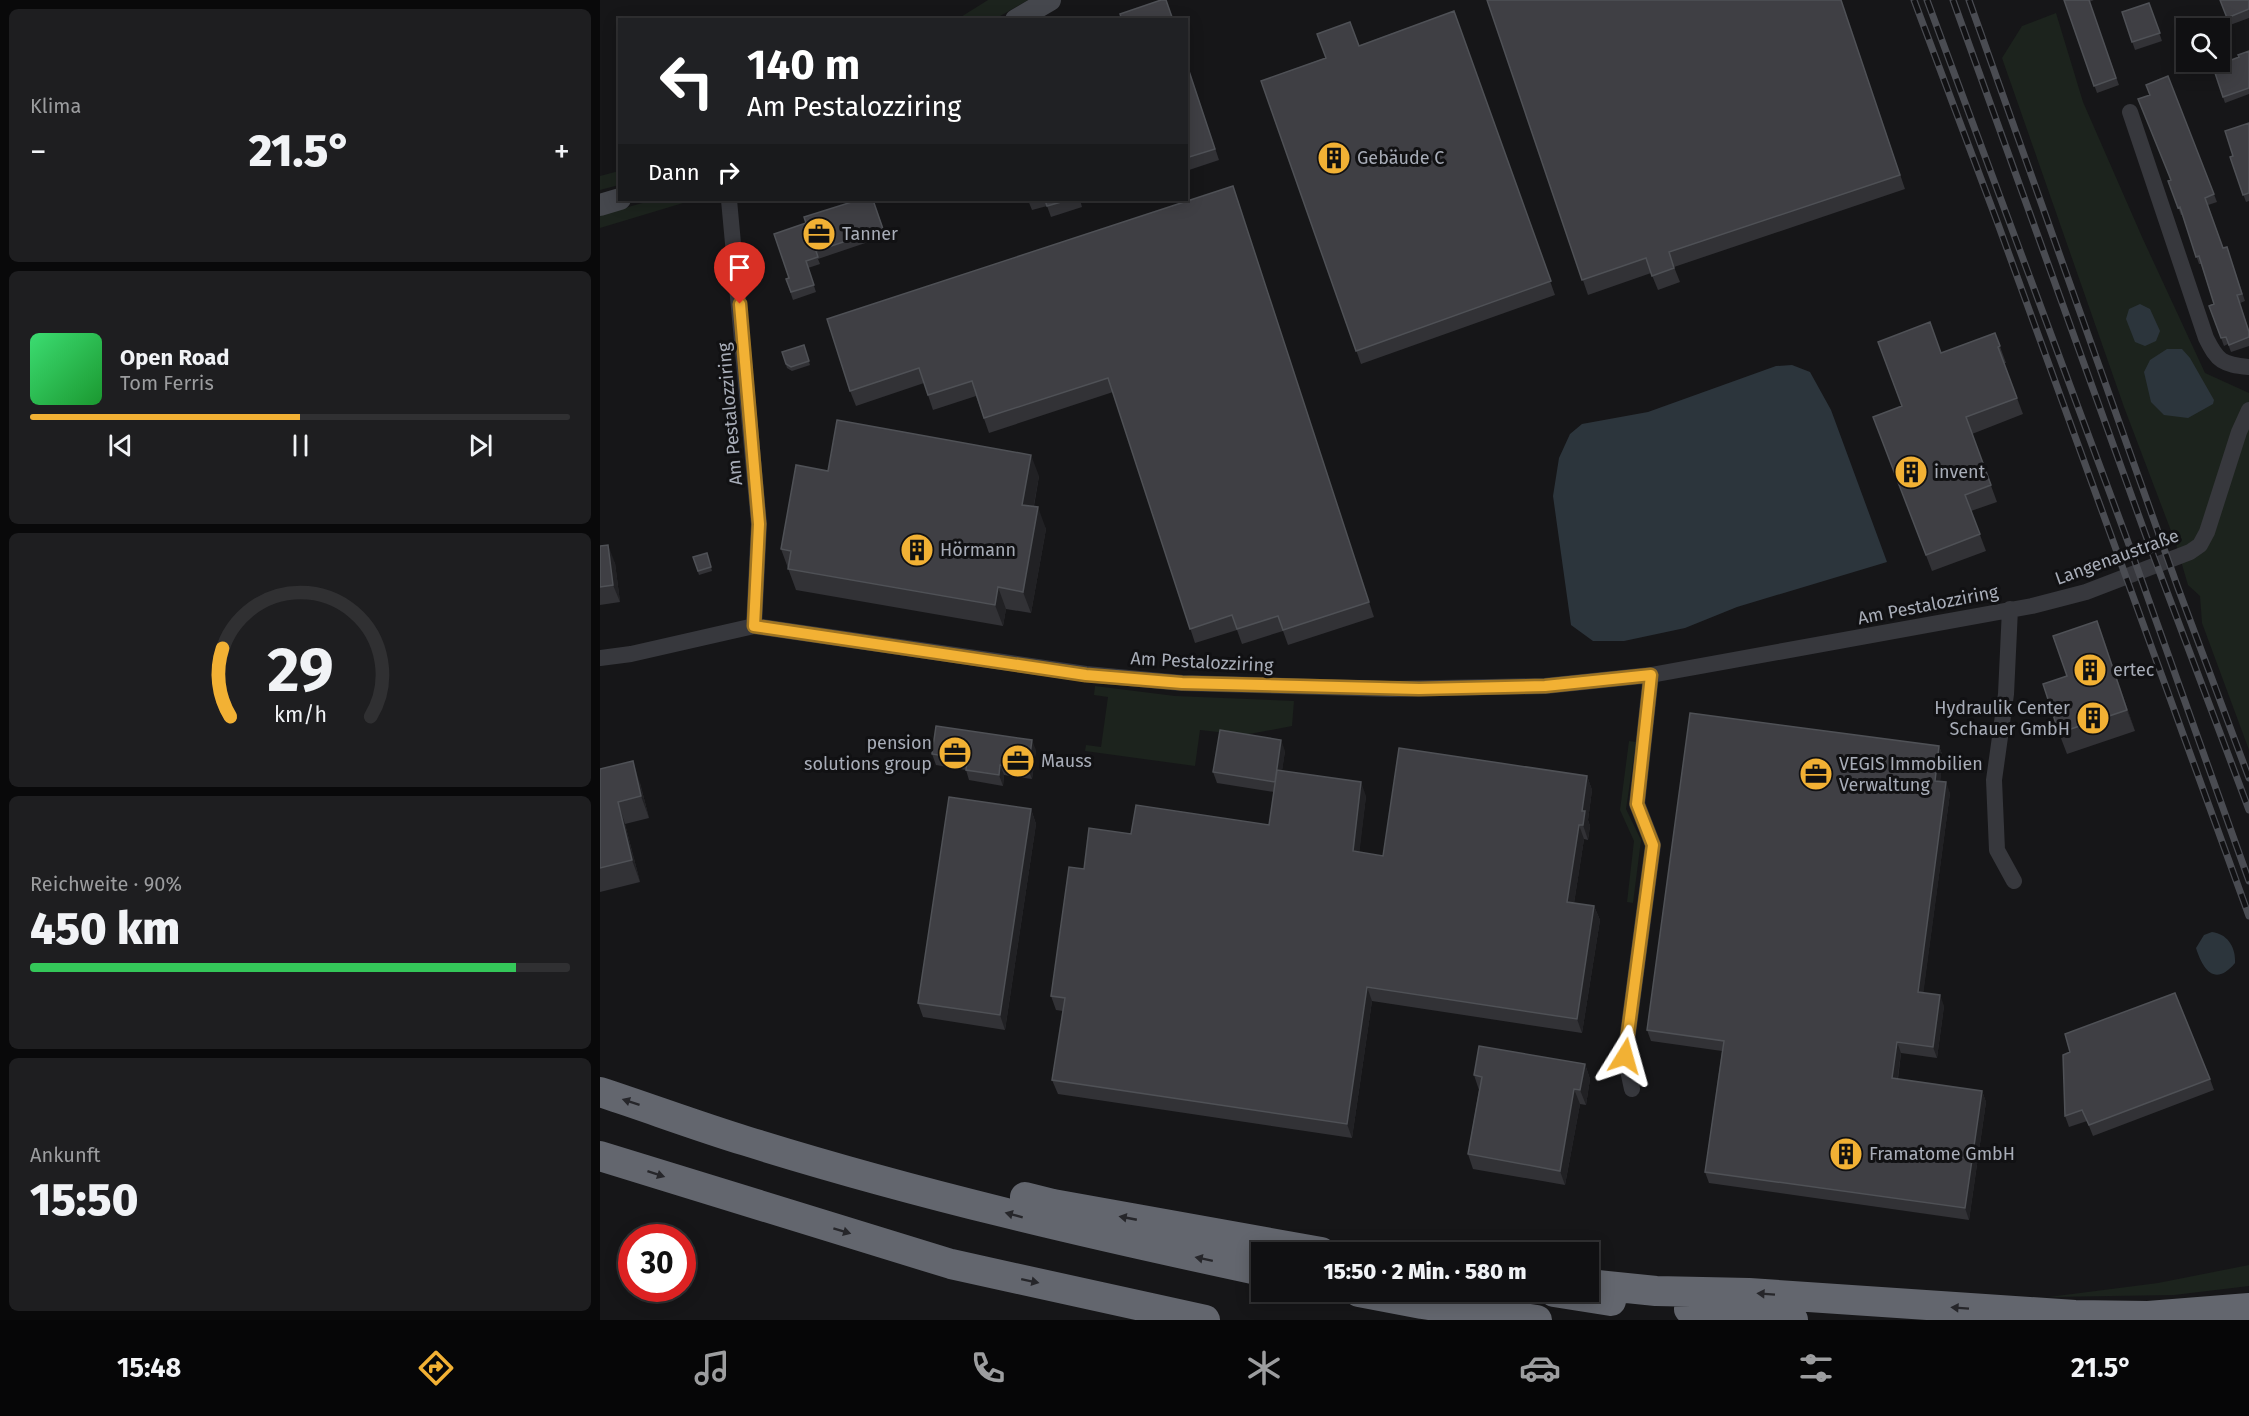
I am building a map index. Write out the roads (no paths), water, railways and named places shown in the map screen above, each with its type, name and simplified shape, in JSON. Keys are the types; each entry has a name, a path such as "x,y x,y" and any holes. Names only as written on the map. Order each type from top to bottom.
{"highway":[{"path":"600,1092 746,1141 884,1180 1071,1230 1251,1269"},
{"path":"746,1141 799,1145 872,1158 1053,1204 1265,1242"},
{"path":"600,1156 951,1264 1205,1320"},
{"path":"1599,1285 1656,1291 1749,1293 2075,1315 2148,1316 2249,1308"},
{"path":"1599,1299 1793,1320"},
{"path":"1412,1302 1537,1320"}],"main road":[{"path":"1019,18 1050,0"},
{"path":"600,205 618,200"}],"street":[{"path":"2130,112 2206,338 2216,356 2224,363 2249,367"},
{"name":"Am Pestalozziring","path":"729,201 759,524 754,626"},
{"name":"Langenaustraße","path":"2010,609 2086,592 2190,552 2200,545 2207,532 2239,432 2249,410"},
{"name":"Am Pestalozziring","path":"600,658 631,654 754,626 1086,675 1182,683 1419,689 1545,686 1651,675 2010,609 2006,694 1994,780 1997,850 2014,881"},
{"path":"1632,1089 1625,1056 1653,845 1637,804 1651,675"}],"railway":[{"path":"1914,0 1998,224 2249,916"},
{"path":"1927,0 2128,542 2249,881"},
{"path":"1953,0 2146,536 2249,810"},
{"path":"1969,0 2178,588 2249,778"}],"place":[{"name":"Gebäude C","path":"1334,158"},
{"name":"Tanner","path":"819,234"},
{"name":"invent","path":"1911,472"},
{"name":"Hörmann","path":"917,550"},
{"name":"ertec","path":"2090,670"},
{"name":"Hydraulik Center Schauer GmbH","path":"2093,718"},
{"name":"pension solutions group","path":"955,753"},
{"name":"Mauss","path":"1018,761"},
{"name":"VEGIS Immobilien Verwaltung","path":"1816,774"},
{"name":"Framatome GmbH","path":"1846,1154"}]}
